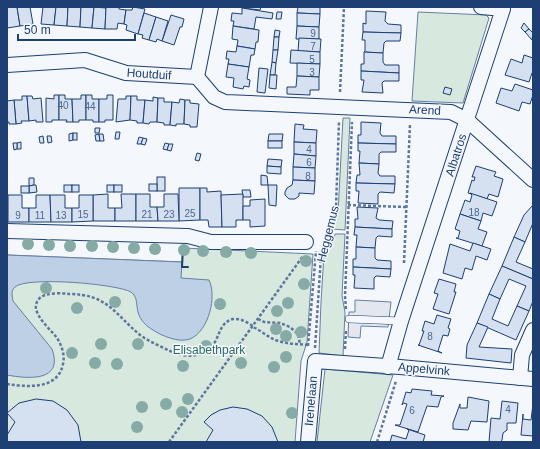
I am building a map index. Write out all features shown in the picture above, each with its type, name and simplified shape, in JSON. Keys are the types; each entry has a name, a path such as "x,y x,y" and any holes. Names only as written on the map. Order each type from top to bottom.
{"street":[{"path":"211,7 197,77 214,97 225,102 346,107"},
{"name":"Albatros","path":"394,367 401,321 503,9 481,7"},
{"name":"Houtduif","path":"7,64 85,60 126,74 197,77"},
{"name":"Arend","path":"346,107 450,112 467,120 533,180"},
{"path":"7,231 188,236 211,242 311,246"},
{"path":"526,379 522,355 533,330"},
{"name":"Appelvink","path":"315,361 526,379"},
{"name":"Irenelaan","path":"308,442 315,361"}],"lane":[{"path":"348,322 401,321"}],"path":[{"name":"Heggemus","path":"344,7 348,205 345,296 346,311"},
{"name":"Heggemus","path":"315,361 321,256 336,207 346,107"},
{"path":"403,268 410,110"},
{"path":"348,205 406,207"},
{"path":"169,442 311,246"},
{"path":"7,384 26,386 43,385 58,377 64,361 64,355 58,339 38,315 36,309 36,303 45,295 84,295 102,301 118,312 142,336 160,346 184,356 197,355 209,350 216,341 222,327 232,320 237,319 246,322 272,338 281,341 309,345 311,246"},
{"path":"258,319 264,322 280,323 290,327 298,334 300,344"},
{"path":"345,363 348,322"},
{"path":"377,442 394,367"}],"green space":[{"path":"418,12 486,15 489,18 463,103 412,101"},
{"path":"343,118 350,118 345,230 332,229 338,213"},
{"path":"335,234 345,234 342,296 345,312 343,356 319,353 324,254 327,246 331,248"},
{"name":"Elisabethpark","path":"183,248 313,254 307,342 301,361 295,442 7,442 7,255 182,262"},
{"path":"325,369 393,375 370,442 317,442"}],"shaded area":[{"path":"355,300 391,302 388,327 361,326 360,338 348,337 349,312 355,312"}],"water":[{"path":"7,255 182,262 181,278 209,280 212,295 210,312 202,329 197,335 190,339 181,340 166,337 148,327 140,318 135,296 131,292 109,286 72,282 36,282 23,284 15,287 13,290 13,301 52,349 54,360 53,368 49,373 42,376 25,377 7,375"}],"building":[{"path":"7,7 17,7 20,26 7,28"},
{"path":"17,7 30,7 33,24 20,26"},
{"path":"43,7 56,7 54,25 41,24"},
{"path":"56,7 68,7 67,26 54,25"},
{"path":"68,7 81,7 80,27 67,26"},
{"path":"81,7 94,7 92,28 80,27"},
{"path":"94,7 106,8 105,29 92,28"},
{"path":"106,7 119,7 119,9 126,10 124,24 118,23 117,29 105,29"},
{"path":"133,7 145,9 138,34 126,30 127,25 124,24 126,10 132,10"},
{"path":"242,7 261,7 260,10"},
{"path":"298,7 320,7 320,14 297,13"},
{"path":"242,8 273,13 272,19 256,17 254,29 233,26 234,21 231,21 232,13 242,14"},
{"path":"366,11 386,12 385,21 388,24 401,25 401,33 363,32 363,23 366,24"},
{"path":"277,12 282,12 281,19 276,19"},
{"path":"144,13 156,17 149,40 142,38 143,35 138,34"},
{"path":"297,13 320,14 319,27 297,26"},
{"path":"171,15 184,19 174,45 162,41"},
{"path":"156,17 168,21 162,41 157,39 156,42 149,40"},
{"path":"524,23 529,29 525,32 521,28"},
{"path":"233,26 259,30 258,42 256,42 255,49 237,46 238,40 232,39"},
{"path":"297,26 319,27 319,39 296,39"},
{"path":"529,29 533,33 532,40 525,32"},
{"path":"275,30 280,31 279,37 274,37"},
{"path":"363,32 401,33 400,41 386,41 384,43 383,53 364,52 365,40 362,40"},
{"path":"274,37 279,37 278,50 273,50"},
{"path":"299,38 321,39 320,52 298,51"},
{"path":"237,46 255,49 254,55 251,55 249,67 228,64 229,59 226,59 227,51 236,52"},
{"path":"273,50 278,50 276,63 272,62"},
{"path":"291,50 320,52 320,64 290,63"},
{"path":"364,52 383,53 383,62 385,65 399,65 399,73 361,71 361,64 364,64"},
{"path":"524,55 533,58 533,74 532,73 529,82 505,75 511,59 522,63"},
{"path":"272,62 276,63 275,75 270,75"},
{"path":"297,63 320,64 319,77 297,76"},
{"path":"228,64 249,67 247,79 250,80 249,87 244,86 243,89 233,87 234,78 226,77"},
{"path":"259,68 268,69 265,93 257,92"},
{"path":"361,71 399,73 399,81 384,81 382,83 383,93 362,92 364,80 361,80"},
{"path":"270,75 277,75 276,89 269,88"},
{"path":"297,76 319,77 319,90 310,90 310,95 287,94 287,87 296,87"},
{"path":"515,84 533,90 530,104 522,102 519,111 496,103 501,88 512,91"},
{"path":"445,87 452,89 450,95 443,93"},
{"path":"54,95 59,95 59,120 46,122 46,98 54,99"},
{"path":"59,95 65,95 65,99 72,99 73,122 59,120"},
{"path":"81,95 86,95 86,120 73,122 72,99 81,99"},
{"path":"86,95 92,95 92,99 99,99 99,122 86,120"},
{"path":"107,95 113,95 113,120 99,122 99,99 107,99"},
{"path":"22,96 27,96 29,121 21,121 22,123 16,124 14,100 22,100"},
{"path":"27,96 32,96 33,99 41,98 43,122 36,122 36,120 29,121"},
{"path":"126,96 131,96 130,120 116,122 118,99 126,99"},
{"path":"131,96 137,96 137,100 145,100 143,123 137,123 137,121 130,120"},
{"path":"153,97 158,98 157,122 150,122 149,124 143,123 145,100 153,101"},
{"path":"158,98 164,98 164,102 172,102 170,125 164,125 164,123 157,122"},
{"path":"180,99 185,100 184,124 176,124 176,126 170,125 172,102 179,103"},
{"path":"14,100 16,124 9,124 9,122 7,122 7,101"},
{"path":"185,100 190,100 190,103 199,104 197,127 190,127 190,125 184,124"},
{"path":"361,122 381,123 380,133 382,136 396,136 396,144 358,143 358,135 361,135"},
{"path":"295,124 304,125 303,129 317,130 316,143 294,142"},
{"path":"95,128 100,128 99,133 95,133"},
{"path":"116,132 120,132 119,139 115,139"},
{"path":"73,133 73,140 69,141 69,134"},
{"path":"73,133 77,133 77,140 73,140"},
{"path":"99,134 100,141 96,141 95,135"},
{"path":"99,134 103,134 104,141 100,141"},
{"path":"269,134 283,134 282,141 268,141"},
{"path":"43,136 44,143 40,143 39,137"},
{"path":"47,136 51,136 52,142 48,143"},
{"path":"139,137 143,138 141,144 137,144"},
{"path":"143,138 147,139 145,145 141,144"},
{"path":"268,141 282,141 282,148 268,148"},
{"path":"21,142 21,149 17,149 17,143"},
{"path":"294,142 316,143 316,156 294,154"},
{"path":"13,143 17,143 17,149 14,150"},
{"path":"165,143 169,144 167,150 163,149"},
{"path":"358,143 396,144 396,152 381,152 379,154 379,164 359,163 360,151 358,151"},
{"path":"169,144 173,144 171,151 167,150"},
{"path":"197,153 201,154 199,161 195,160"},
{"path":"294,154 316,156 315,168 293,167"},
{"path":"268,159 282,160 281,167 267,166"},
{"path":"359,163 379,164 378,173 380,176 395,176 395,184 356,183 357,175 360,175"},
{"path":"267,166 281,167 281,174 267,173"},
{"path":"476,166 496,172 494,176 503,179 498,197 489,194 487,199 468,193 472,180 474,181 475,177 472,177"},
{"path":"293,167 315,168 315,181 293,180"},
{"path":"261,175 267,176 268,185 261,185"},
{"path":"157,177 165,177 165,191 157,191"},
{"path":"29,178 34,178 34,185 29,186"},
{"path":"293,180 315,181 314,194 299,193 299,196 295,199 289,199 285,195 285,192 287,188 292,185"},
{"path":"356,183 395,184 394,193 380,192 378,194 378,204 358,203 359,191 356,191"},
{"path":"149,184 157,184 157,191 149,191"},
{"path":"36,185 37,192 29,193 29,186"},
{"path":"64,185 72,185 72,192 64,192"},
{"path":"72,185 79,185 79,192 72,192"},
{"path":"107,185 114,185 114,192 107,192"},
{"path":"114,185 122,185 122,192 114,192"},
{"path":"268,185 277,185 276,206 269,205"},
{"path":"21,186 29,186 29,193 21,193"},
{"path":"179,188 200,188 200,220 179,221"},
{"path":"200,188 207,188 207,192 221,191 222,227 209,227 208,220 200,220"},
{"path":"242,190 250,190 251,197 243,197"},
{"path":"470,193 497,202 492,216 483,213 481,221 460,214 465,200 470,202 472,195"},
{"path":"108,194 108,208 115,208 115,221 93,221 93,195"},
{"path":"121,194 136,194 136,221 115,221 115,208 122,208"},
{"path":"136,194 150,194 150,207 157,207 158,221 136,221"},
{"path":"164,194 178,194 179,221 158,221 157,207 164,207"},
{"path":"243,194 243,220 236,220 236,227 222,227 221,195"},
{"path":"8,195 22,195 22,208 29,208 29,222 8,222"},
{"path":"36,195 50,195 51,222 29,222 29,208 36,208"},
{"path":"50,195 65,195 65,208 72,208 72,222 51,222"},
{"path":"79,195 93,195 93,221 72,222 72,208 79,208"},
{"path":"265,199 265,226 250,227 250,220 243,220 243,206 250,206 250,200"},
{"path":"533,205 533,223 525,242 514,237 524,215"},
{"path":"357,207 378,208 376,218 379,220 393,221 392,229 355,227 355,219 358,219"},
{"path":"460,214 481,221 478,229 487,232 482,246 456,238 458,238 460,231 455,229"},
{"path":"355,227 392,229 392,237 378,236 376,238 375,248 356,247 357,235 354,235"},
{"path":"514,237 525,242 516,262 533,269 533,279 502,266"},
{"path":"473,243 491,249 487,260 476,256 472,270 465,268 462,279 443,273 450,244 470,251"},
{"path":"356,247 375,248 375,258 377,260 391,261 391,269 353,267 353,259 356,259"},
{"path":"502,266 533,279 533,301 529,311 517,306 526,286 509,279 500,299 489,294"},
{"path":"353,267 391,269 390,277 376,276 374,278 374,289 354,288 355,275 353,275"},
{"path":"439,279 456,284 454,292 456,292 449,314 433,309 438,294 434,293"},
{"path":"489,294 500,299 492,319 508,326 517,306 529,311 516,340 477,323"},
{"path":"437,315 451,319 448,328 450,329 448,336 443,335 438,351 442,353 418,345 424,331 422,331 425,321 434,324"},
{"path":"477,323 488,327 479,347 512,349 511,363 466,358 467,345"},
{"path":"412,389 432,391 431,395 444,396 441,397 438,407 427,406 418,432 395,425 400,425 407,404 403,403 402,405 406,392 411,393"},
{"path":"468,397 489,401 487,422 471,421 468,430 453,429 453,423 460,404 460,408 467,408"},
{"path":"36,399 53,401 67,410 78,425 81,442 7,442 7,435 15,422 7,413 19,403"},
{"path":"502,401 518,403 516,423 507,423 507,430 503,433 501,442 489,442 491,418 500,419"},
{"path":"533,404 533,436 521,435 523,414 523,419 531,420"},
{"path":"233,407 247,409 262,416 272,427 278,442 206,442 213,430 204,422 211,415 220,410"},
{"path":"407,429 425,435 423,442 390,442 392,435 406,439 409,430"}],"wall":[{"path":"183,248 182,267 188,267"}]}
